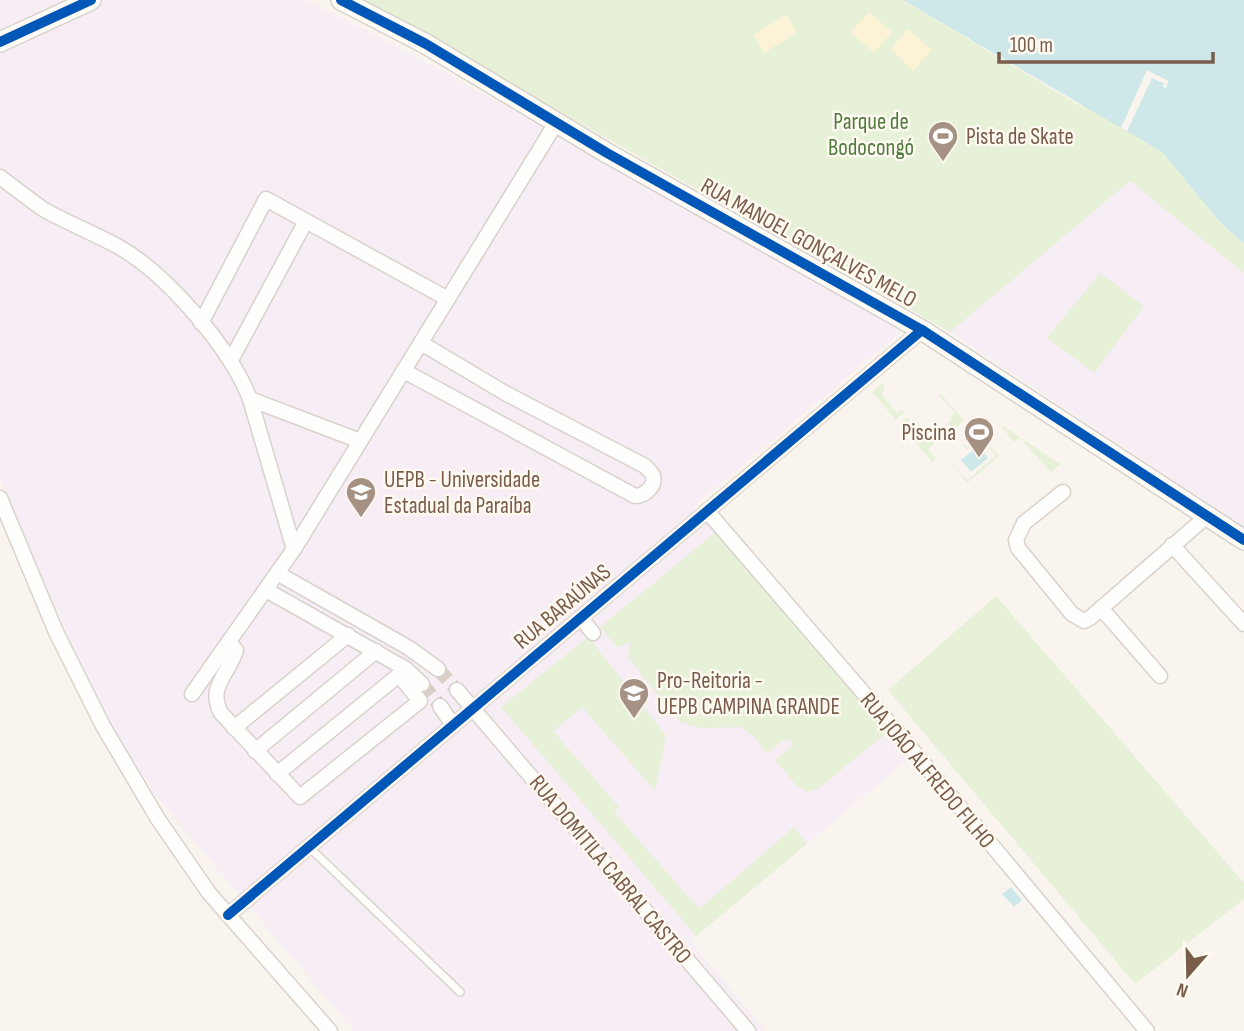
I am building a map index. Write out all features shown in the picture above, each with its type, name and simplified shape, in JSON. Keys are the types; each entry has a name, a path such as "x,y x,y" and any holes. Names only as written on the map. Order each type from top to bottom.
{"street":[{"path":"0,42 91,0"},
{"name":"RUA MANOEL GONÇALVES MELO","path":"341,0 426,44 556,123 922,330 1244,540"},
{"path":"192,694 294,549 556,123"},
{"path":"0,177 42,208 121,248 141,262 174,293 231,360 250,399 294,549"},
{"path":"201,323 266,200 448,299"},
{"path":"231,360 306,220"},
{"name":"RUA BARAÚNAS","path":"228,915 922,330"},
{"path":"404,371 635,496 647,492 653,474 645,466 505,393 421,343"},
{"path":"250,399 360,441"},
{"path":"1063,492 1024,523 1016,540 1018,548 1078,619 1084,621 1207,516"},
{"path":"0,498 56,632 103,726 158,819 209,893 330,1031"},
{"name":"RUA JOÃO ALFREDO FILHO","path":"707,511 1147,1031"},
{"path":"1172,545 1244,624"},
{"path":"266,590 376,651 421,683 437,668 410,648 277,573"},
{"path":"1101,608 1160,676"},
{"path":"581,618 593,633"},
{"path":"234,728 348,635"},
{"path":"229,642 236,650 216,692 215,702 234,728 298,796 302,796 420,701 402,672"},
{"path":"256,751 376,651"},
{"path":"277,774 402,672"},
{"name":"RUA DOMITILA CABRAL CASTRO","path":"457,690 748,1031"},
{"path":"440,706 453,725"}],"lane":[{"path":"309,847 460,992"}],"shaded area":[{"name":"UEPB - Universidade Estadual da Paraíba","path":"0,0 305,0 499,102 902,331 694,506 912,756 690,941 764,1029 762,1031 354,1031 156,796 102,713 0,481"},
{"path":"1130,180 1244,273 1244,527 950,332"}],"green space":[{"name":"Parque de Bodocongó","path":"362,0 903,0 1082,107 1147,70 1158,74 1162,152 1220,222 1244,244 1244,273 1130,181 950,332"},
{"path":"1100,273 1144,306 1094,373 1047,338"},
{"path":"883,383 884,391 881,394 897,413 902,409 904,412 896,420 872,392"},
{"path":"941,394 964,421 957,427 955,425 928,449 936,459 932,462 900,424 908,417 910,420 906,424 921,441 926,438 928,441 932,438 934,440 949,426 948,423 952,419 950,417 955,413 939,395"},
{"path":"994,418 1002,427 1003,426 1060,464 1051,472 1020,438 1014,442"},
{"path":"977,431 999,456 967,483 949,461 967,480 996,456 981,437 967,449 962,444 967,447 979,436"},
{"path":"716,532 890,730 818,789 807,792 797,786 775,760 792,746 791,741 784,740 767,753 754,737 741,727 700,728 680,722 628,658 630,641 618,648 600,627"},
{"path":"996,596 1244,883 1244,899 1135,984 888,690"},
{"path":"588,637 666,735 655,791 582,707 553,731 619,807 614,812 699,909 794,827 807,844 696,936 501,707"}],"sand":[{"path":"869,12 892,32 874,53 850,32"},
{"path":"786,15 797,32 764,53 753,35"},
{"path":"908,29 932,50 913,71 891,49"}],"water":[{"path":"903,0 1244,0 1244,244 1220,222 1162,152 1127,131 1152,78 1165,83 1168,81 1147,71 1121,128"},
{"name":"Piscina","path":"978,446 988,458 971,472 961,460"},
{"path":"1011,887 1022,900 1014,907 1002,894"}],"pier":[{"path":"1147,70 1168,81 1166,88 1163,87 1164,83 1152,78 1127,131 1121,128"}],"tunnel":[{"path":"438,669 457,690"},
{"path":"422,684 440,706"}],"cycle path":[{"path":"0,42 91,0"},
{"path":"341,0 426,44 607,153 922,330 1244,540"},
{"path":"228,915 922,330"}],"place":[{"name":"Pista de Skate","path":"943,163"},
{"name":"Piscina","path":"979,459"},
{"name":"UEPB - Universidade Estadual da Paraíba","path":"361,519"},
{"name":"Pro-Reitoria - UEPB CAMPINA GRANDE","path":"634,720"}]}
